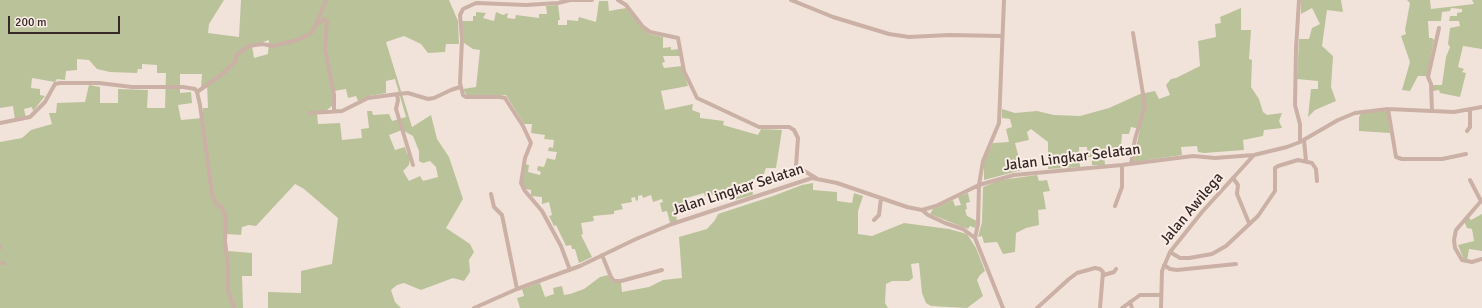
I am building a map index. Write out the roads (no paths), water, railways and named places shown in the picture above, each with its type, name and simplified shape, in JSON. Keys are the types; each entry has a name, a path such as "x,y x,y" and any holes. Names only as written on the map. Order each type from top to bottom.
{"street":[{"path":"197,92 221,75 235,62 236,55 249,46 262,44 273,46 297,40 310,34 316,25 326,0"},
{"path":"570,270 561,246 542,211 526,193 521,183 525,158 531,143 523,126 505,98 468,98 463,94 460,87 462,39 460,15 463,9 476,3 526,5 558,3 570,0 592,0"},
{"path":"618,0 626,5 643,27 650,32 679,39 684,71 697,98 759,127 792,128 798,135 796,166 817,178"},
{"path":"791,0 833,17 889,34 909,37 949,35 1002,36"},
{"path":"975,238 978,224 979,185 983,161 999,124 1004,0"},
{"path":"1299,0 1295,105 1300,124 1306,161"},
{"path":"316,25 325,19 327,22 325,50 334,95 334,111"},
{"path":"1432,111 1431,84 1428,77 1439,28"},
{"path":"1131,164 1132,150 1145,106 1133,33"},
{"path":"0,123 30,118 44,102 55,84 60,83 99,83 155,88 182,87 195,89 197,92 211,188 215,202 217,205 222,207 226,220 225,241 228,267 228,291 234,308"},
{"path":"310,113 344,110 368,98 397,94 408,94 431,99 460,87"},
{"path":"397,94 398,100 396,109 413,165"},
{"name":"Jalan Lingkar Selatan","path":"474,308 517,289 570,270 672,224 804,180 817,178 837,183 912,209 922,210 936,206 979,185 1000,178 1024,174 1122,165 1193,156 1215,158 1254,155 1287,147 1302,141 1355,113 1388,109 1454,112 1482,107"},
{"path":"1388,109 1396,157 1402,159 1442,159 1466,154"},
{"path":"1467,131 1470,128 1470,110"},
{"name":"Jalan Awilega","path":"1161,308 1160,295 1164,265 1170,252 1254,155"},
{"path":"1170,252 1183,258 1212,254 1226,246 1258,216 1275,191 1276,167 1293,160 1306,161 1314,165 1317,181"},
{"path":"1115,206 1122,187 1122,165"},
{"path":"1233,178 1238,185 1237,194 1249,224"},
{"path":"1470,180 1481,200 1456,230 1454,240 1458,254 1462,260 1472,262 1482,259"},
{"path":"491,194 494,207 502,215 517,289"},
{"path":"874,220 879,214 881,198"},
{"path":"922,210 928,215 945,223 963,229 975,238 1003,308"},
{"path":"602,255 614,281 621,281 662,270"},
{"path":"1164,265 1170,269 1177,270 1236,264"},
{"path":"1037,308 1077,274 1095,268 1100,269 1104,275 1100,308"},
{"path":"1104,275 1114,272 1116,269"},
{"path":"1122,308 1140,295 1160,295"},
{"path":"1130,302 1132,308"}]}
